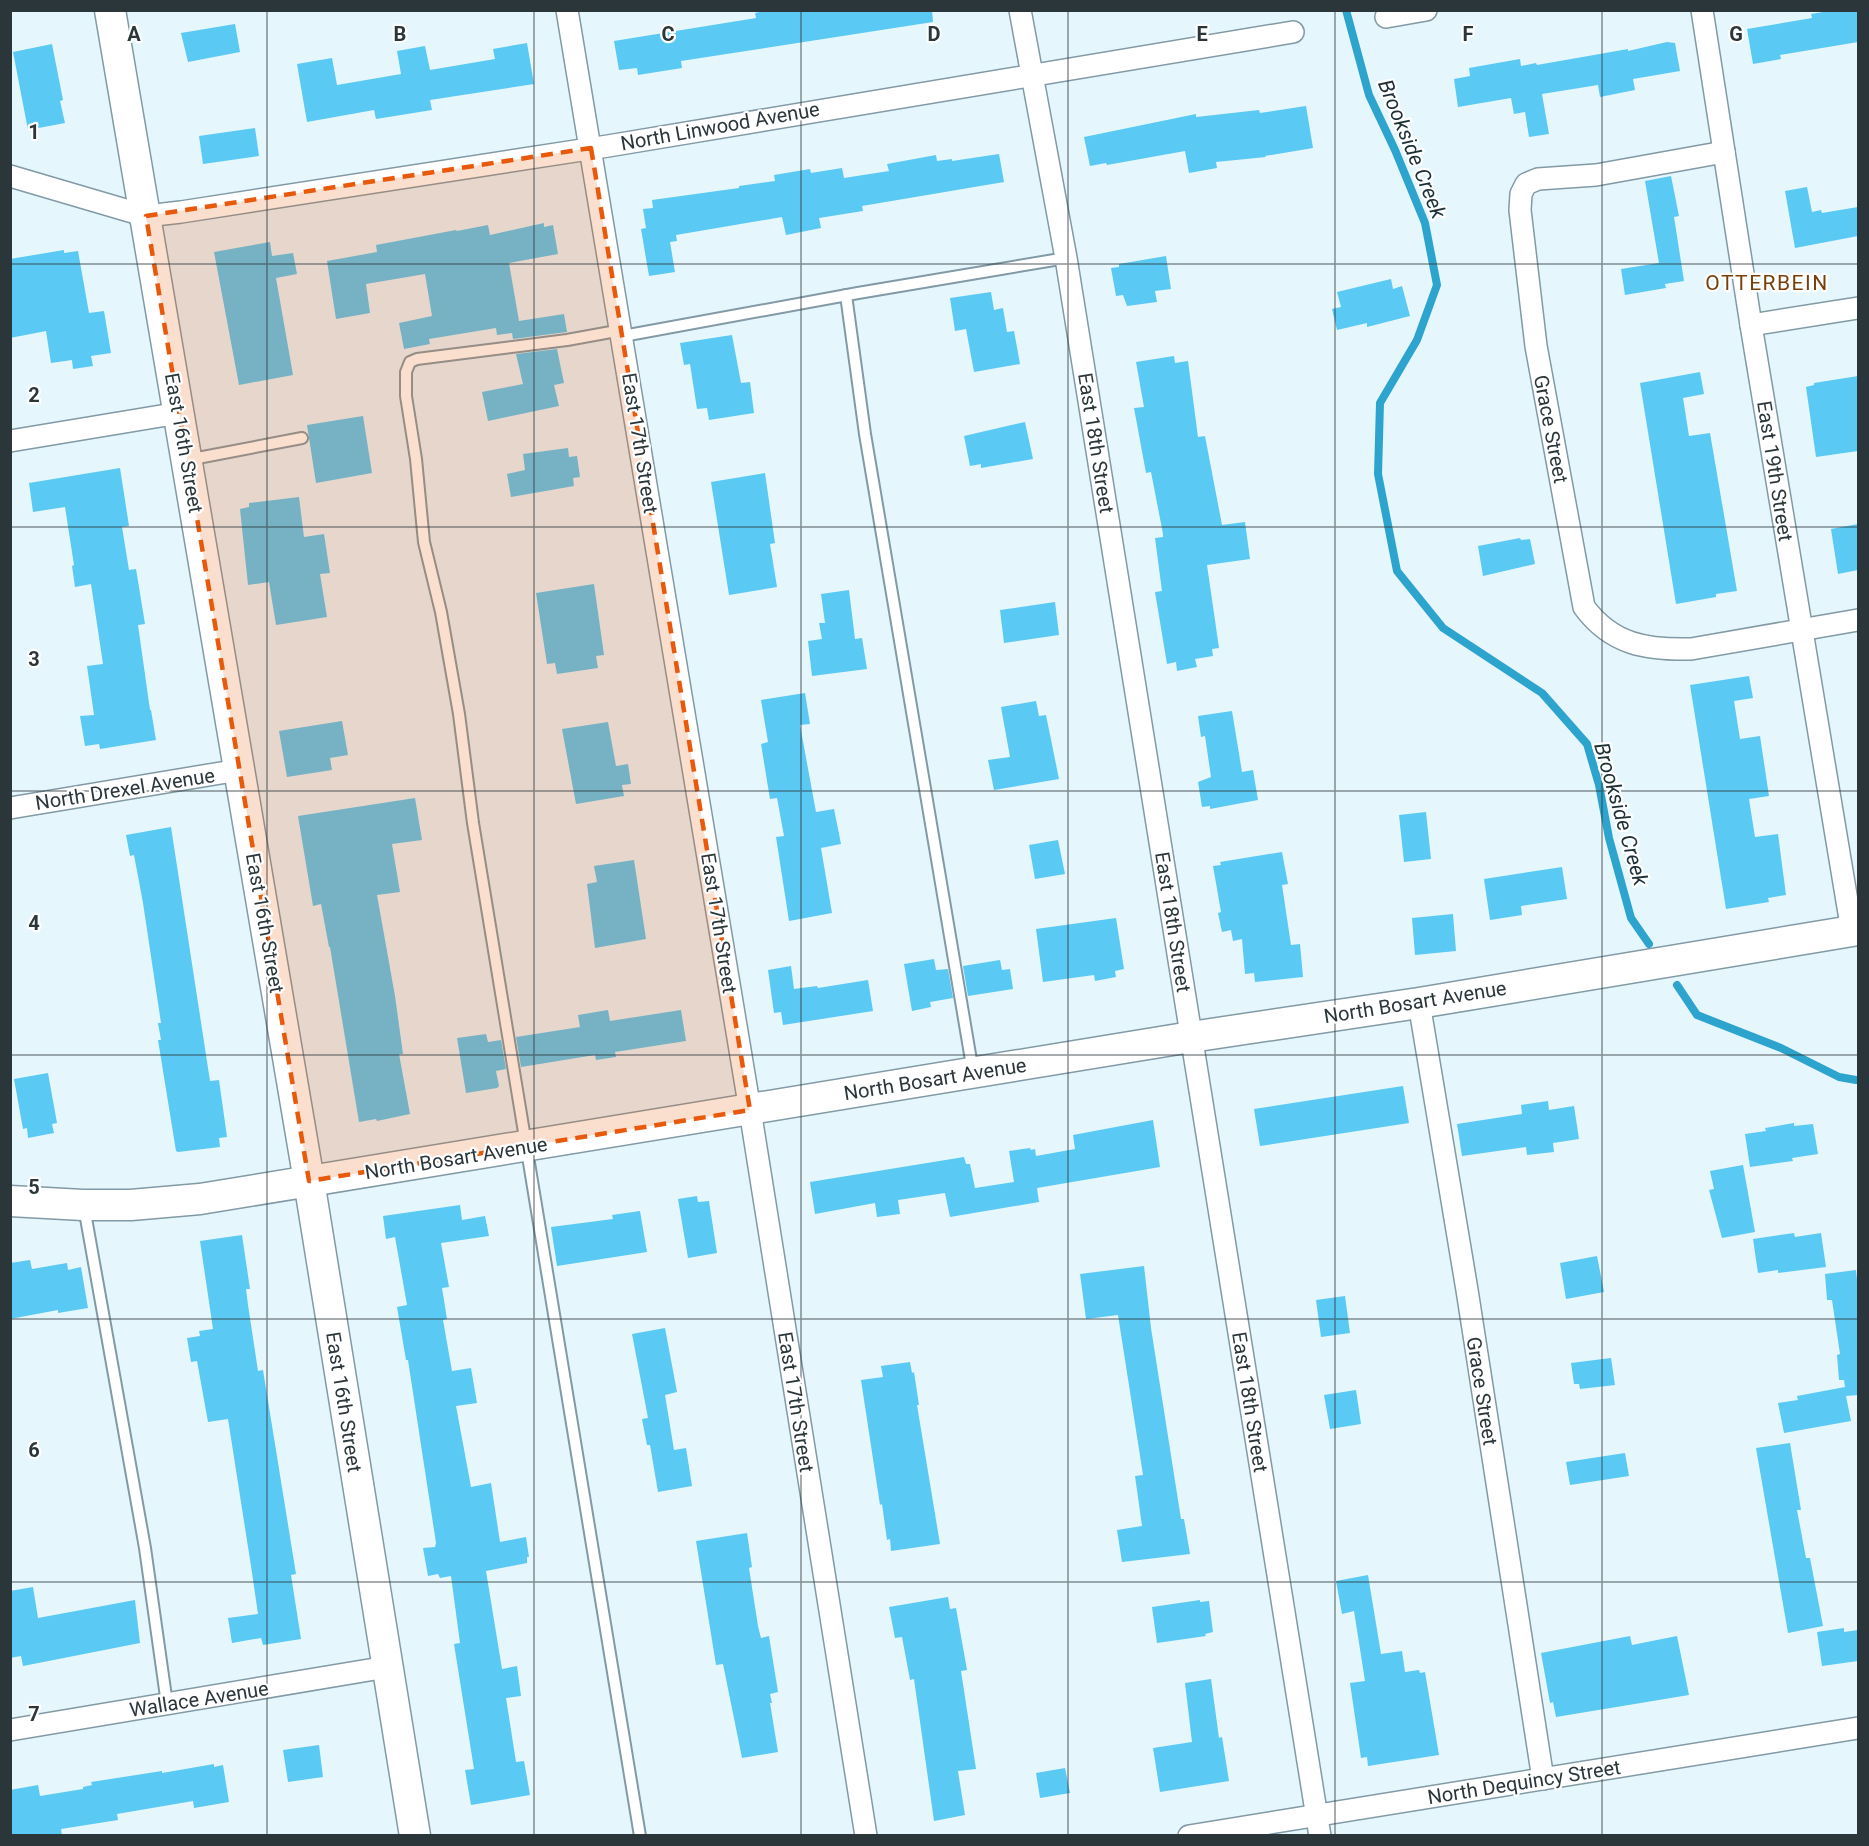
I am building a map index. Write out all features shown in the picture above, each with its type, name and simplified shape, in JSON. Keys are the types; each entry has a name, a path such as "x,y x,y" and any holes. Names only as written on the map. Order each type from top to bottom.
{"street":[{"name":"East 16th Street","path":"111,10 309,1181 415,1836"},
{"name":"East 17th Street","path":"567,10 750,1110 866,1836"},
{"name":"East 18th Street","path":"1020,10 1066,258 1318,1826"},
{"path":"1386,17 1426,10"},
{"name":"East 19th Street","path":"1702,10 1801,629 1855,930"},
{"name":"North Linwood Avenue","path":"146,216 591,148 1293,32"},
{"name":"Grace Street","path":"1724,152 1596,175 1538,179 1527,184 1521,194 1520,210 1536,346 1584,607 1592,618 1612,635 1638,646 1665,650 1691,649 1801,629"},
{"path":"10,176 146,216"},
{"path":"1751,325 1858,308"},
{"path":"10,441 179,413"},
{"path":"1801,629 1858,620"},
{"name":"North Drexel Avenue","path":"10,808 239,770"},
{"name":"North Bosart Avenue","path":"10,1201 83,1205 200,1199 973,1072 1419,1003 1855,930"},
{"name":"Grace Street","path":"1419,1003 1543,1779"},
{"name":"Wallace Avenue","path":"10,1730 387,1667"},
{"name":"North Dequincy Street","path":"1189,1836 1318,1826 1543,1779 1858,1728"}],"lane":[{"path":"640,1836 473,823 459,714 441,612 424,542 416,459 406,396 406,372 410,362 417,359 622,333 1066,258"},
{"path":"846,295 865,434 973,1072"},
{"path":"187,460 302,438"},
{"path":"83,1205 145,1548 167,1704"}],"highlighted area":[{"path":"591,148 750,1110 309,1181 146,216"}],"building":[{"path":"768,10 932,10 933,22 681,61 682,68 638,75 637,68 619,70 614,41 756,18 755,13"},
{"path":"1835,10 1858,10 1858,42 1780,55 1781,59 1753,64 1747,29 1812,18 1811,14"},
{"path":"235,24 240,52 188,62 181,33"},
{"path":"1667,42 1675,43 1680,71 1633,79 1635,90 1600,97 1598,85 1542,94 1549,134 1529,137 1525,112 1514,114 1511,98 1458,107 1454,79 1470,76 1469,68 1520,59 1521,66 1536,63 1537,65 1628,49 1628,51"},
{"path":"527,43 534,84 430,100 432,110 376,119 374,110 307,122 297,64 332,58 337,85 401,74 397,51 425,46 430,70 495,59 493,49"},
{"path":"52,44 65,123 28,130 13,52"},
{"path":"1306,106 1313,148 1266,157 1216,162 1217,168 1189,173 1185,151 1090,166 1084,137 1196,114 1196,117 1259,110 1260,113"},
{"path":"255,128 259,156 203,164 199,136"},
{"path":"999,154 1004,182 862,206 863,211 819,218 821,228 786,235 782,217 676,235 677,241 670,242 675,272 649,276 641,229 646,228 643,209 653,208 652,200 775,181 774,175 810,169 811,173 842,168 844,178 889,171 887,164 936,155 937,161 952,159 952,161"},
{"path":"1671,176 1679,216 1674,217 1684,281 1665,284 1666,288 1625,295 1621,269 1659,263 1645,181"},
{"path":"1807,187 1812,212 1821,210 1822,213 1858,207 1858,236 1795,248 1785,191"},
{"path":"544,223 544,227 553,225 558,254 509,263 519,321 564,314 567,332 513,339 512,333 497,335 496,328 429,339 430,344 404,349 399,323 432,316 425,274 366,284 370,313 336,319 327,261 377,252 376,245 456,230 488,225 490,235"},
{"path":"270,242 272,256 293,253 297,274 276,278 293,375 239,385 214,252"},
{"path":"64,250 64,253 78,251 89,313 104,311 111,353 91,356 93,366 73,369 72,360 51,363 46,331 10,338 10,259"},
{"path":"1166,256 1171,289 1155,291 1157,302 1127,306 1123,295 1116,296 1111,268 1119,267 1119,264"},
{"path":"1391,279 1393,289 1402,286 1410,316 1367,327 1367,323 1337,330 1332,309 1341,307 1337,292"},
{"path":"991,292 994,310 1003,308 1007,332 1014,331 1020,364 974,372 966,329 955,331 950,298"},
{"path":"732,335 741,383 750,382 754,413 709,420 707,408 697,409 690,364 684,365 680,343"},
{"path":"557,349 564,383 554,385 559,406 488,421 482,392 523,384 516,354"},
{"path":"1174,356 1175,363 1188,361 1198,437 1205,436 1222,525 1245,522 1250,559 1207,565 1219,648 1212,649 1213,656 1195,659 1197,667 1177,671 1176,662 1167,664 1155,592 1162,591 1155,538 1163,537 1163,534 1151,472 1146,473 1134,408 1144,407 1136,362"},
{"path":"1700,372 1704,394 1683,398 1689,436 1710,433 1737,591 1676,604 1640,383"},
{"path":"1858,376 1858,451 1816,457 1806,387 1814,383"},
{"path":"363,416 372,473 316,483 307,425"},
{"path":"1025,422 1033,459 981,468 981,464 970,466 964,436"},
{"path":"568,448 569,457 577,456 580,477 573,478 574,486 511,497 507,474 525,470 523,454"},
{"path":"120,468 129,526 122,527 129,570 136,569 145,624 138,625 156,740 100,749 99,744 85,746 80,716 94,715 87,666 103,664 91,584 75,587 65,507 33,512 29,483"},
{"path":"765,473 775,543 770,544 777,587 729,595 711,482"},
{"path":"299,497 304,537 324,534 330,573 320,574 327,617 276,625 269,582 248,585 240,509 249,507 249,503"},
{"path":"1858,524 1858,570 1838,574 1831,529"},
{"path":"1520,538 1521,540 1530,539 1535,564 1483,576 1478,546"},
{"path":"594,584 604,655 596,656 598,668 557,674 555,663 547,664 536,593"},
{"path":"849,590 855,639 862,638 867,669 812,676 808,641 822,639 819,623 825,623 821,594"},
{"path":"1055,602 1059,635 1004,643 1000,610"},
{"path":"1749,676 1753,698 1734,701 1740,739 1760,736 1769,796 1749,799 1755,837 1778,834 1786,895 1768,898 1769,902 1726,909 1690,685"},
{"path":"805,693 810,724 800,725 816,812 834,809 841,844 821,848 832,913 789,921 776,837 784,836 777,798 770,799 761,744 768,742 761,700"},
{"path":"1036,701 1039,716 1046,715 1059,779 994,790 988,760 1010,757 1001,707"},
{"path":"1232,711 1242,772 1253,770 1258,800 1210,809 1210,806 1202,807 1198,782 1211,777 1205,736 1201,737 1198,716"},
{"path":"342,721 348,755 330,758 332,770 287,777 279,731"},
{"path":"608,722 616,766 628,764 631,784 622,785 624,796 576,804 562,729"},
{"path":"415,798 422,840 392,844 400,892 377,895 395,996 403,1054 399,1054 410,1114 377,1121 376,1119 359,1122 330,947 321,904 313,906 298,816"},
{"path":"1426,812 1431,859 1404,862 1399,815"},
{"path":"171,827 210,1081 219,1080 227,1137 219,1138 220,1147 178,1152 158,1040 161,1040 158,1023 161,1023 143,903 134,855 130,856 126,835"},
{"path":"1058,840 1065,874 1035,879 1029,845"},
{"path":"1282,852 1288,884 1282,885 1291,945 1300,944 1303,977 1255,982 1254,973 1245,974 1242,939 1233,941 1231,930 1222,932 1213,866 1221,865 1220,862"},
{"path":"634,860 646,939 595,948 587,884 597,882 594,866"},
{"path":"1562,867 1567,899 1521,906 1522,915 1490,920 1484,879"},
{"path":"1453,914 1456,951 1415,955 1412,918"},
{"path":"1116,918 1124,969 1115,971 1116,977 1095,981 1094,975 1043,982 1036,929"},
{"path":"934,959 936,970 948,969 953,998 930,1002 931,1007 912,1011 904,964"},
{"path":"1000,960 1002,970 1010,969 1013,989 968,996 963,966"},
{"path":"791,966 794,989 817,986 818,988 868,980 873,1011 783,1025 781,1012 774,1013 768,970"},
{"path":"608,1010 610,1021 681,1010 686,1041 615,1052 616,1057 596,1060 595,1055 521,1067 516,1037 580,1027 578,1015"},
{"path":"486,1034 488,1042 501,1040 506,1069 496,1071 499,1086 497,1088 466,1093 457,1038"},
{"path":"48,1073 57,1123 52,1124 54,1133 28,1138 27,1128 23,1129 14,1079"},
{"path":"1403,1086 1409,1123 1260,1146 1254,1109"},
{"path":"1548,1101 1549,1110 1574,1106 1579,1139 1553,1143 1554,1152 1527,1155 1526,1147 1462,1156 1457,1124 1522,1114 1521,1105"},
{"path":"1153,1120 1160,1167 1037,1188 1039,1202 950,1217 945,1193 898,1200 900,1214 877,1217 875,1203 815,1214 810,1182 964,1157 966,1164 970,1164 975,1188 1014,1182 1009,1151 1030,1148 1035,1149 1036,1156 1075,1149 1073,1135"},
{"path":"1794,1123 1794,1126 1813,1124 1818,1154 1792,1158 1793,1161 1750,1167 1745,1134"},
{"path":"1743,1165 1755,1232 1722,1238 1709,1190 1714,1189 1710,1171"},
{"path":"697,1196 698,1202 709,1201 717,1253 688,1258 678,1199"},
{"path":"460,1205 462,1220 485,1216 489,1236 441,1243 449,1287 442,1288 447,1319 443,1320 452,1371 471,1368 477,1403 456,1406 471,1487 491,1483 500,1542 526,1537 529,1557 527,1557 527,1563 486,1571 502,1669 517,1666 521,1696 506,1698 516,1762 524,1761 530,1795 471,1805 465,1770 474,1769 454,1644 460,1643 451,1576 440,1578 438,1574 428,1576 423,1548 435,1547 436,1543 408,1360 406,1360 397,1307 407,1305 395,1237 386,1239 383,1216"},
{"path":"640,1211 647,1252 557,1266 551,1227 613,1219 612,1215"},
{"path":"1794,1233 1795,1237 1821,1233 1826,1267 1758,1273 1753,1239"},
{"path":"242,1235 250,1289 246,1289 258,1371 263,1370 296,1574 291,1575 301,1639 263,1645 261,1638 232,1643 228,1618 258,1614 251,1566 228,1419 208,1422 197,1361 191,1362 187,1338 200,1336 199,1331 213,1329 200,1241"},
{"path":"1597,1256 1604,1292 1566,1299 1560,1263"},
{"path":"30,1260 32,1269 67,1263 68,1270 81,1267 88,1308 58,1313 58,1310 10,1319 10,1263"},
{"path":"1144,1266 1151,1328 1181,1519 1184,1519 1190,1554 1122,1562 1117,1530 1142,1526 1135,1476 1143,1475 1118,1315 1086,1319 1080,1274"},
{"path":"1856,1270 1858,1395 1846,1396 1851,1421 1784,1433 1778,1403 1798,1400 1797,1396 1845,1387 1844,1380 1839,1380 1837,1355 1840,1354 1832,1300 1827,1300 1825,1274"},
{"path":"1345,1296 1350,1333 1321,1337 1316,1300"},
{"path":"665,1328 677,1392 665,1395 674,1450 686,1448 692,1486 658,1492 650,1445 647,1445 642,1419 648,1418 632,1334"},
{"path":"1611,1358 1615,1385 1580,1389 1579,1384 1574,1384 1571,1363"},
{"path":"910,1362 912,1373 914,1372 919,1405 917,1405 940,1544 891,1551 890,1539 887,1540 882,1504 880,1505 861,1380 883,1377 881,1366"},
{"path":"1356,1390 1361,1424 1330,1429 1324,1395"},
{"path":"1790,1443 1801,1510 1797,1510 1806,1558 1810,1558 1823,1626 1788,1633 1756,1448"},
{"path":"1625,1453 1629,1476 1570,1485 1566,1462"},
{"path":"747,1533 752,1567 749,1568 758,1626 761,1638 769,1636 778,1692 770,1694 772,1703 770,1703 778,1752 742,1758 723,1664 716,1665 696,1541"},
{"path":"1368,1575 1381,1654 1402,1651 1405,1672 1419,1670 1420,1673 1425,1672 1439,1755 1368,1766 1367,1757 1361,1758 1350,1683 1365,1681 1354,1611 1342,1614 1336,1581"},
{"path":"33,1587 38,1618 135,1600 140,1643 23,1666 21,1656 10,1658 10,1591"},
{"path":"948,1597 950,1609 956,1608 967,1670 961,1671 976,1769 958,1771 965,1815 934,1821 914,1679 910,1680 902,1637 895,1638 889,1607"},
{"path":"1200,1600 1200,1602 1209,1601 1213,1632 1205,1634 1206,1636 1157,1643 1152,1607"},
{"path":"1844,1628 1844,1632 1858,1630 1858,1661 1822,1666 1817,1632"},
{"path":"1630,1636 1632,1645 1677,1636 1689,1695 1556,1717 1553,1702 1550,1703 1541,1653"},
{"path":"1211,1679 1219,1738 1222,1737 1229,1781 1160,1792 1153,1748 1192,1742 1185,1683"},
{"path":"319,1745 323,1777 288,1782 283,1750"},
{"path":"214,1764 214,1767 223,1765 229,1802 194,1808 193,1801 117,1814 118,1820 61,1829 62,1836 10,1836 10,1790 38,1785 40,1796 83,1789 83,1787 92,1785 91,1782"},
{"path":"1065,1768 1070,1793 1040,1798 1036,1773"}],"waterway":[{"name":"Brookside Creek","path":"1346,10 1369,95 1425,223 1437,285 1417,340 1380,403 1378,474 1397,571 1443,628 1542,693 1587,744 1631,918 1649,944"},
{"name":"Brookside Creek","path":"1677,985 1697,1015 1781,1048 1839,1077 1856,1080"}],"district":[{"name":"OTTERBEIN","path":"1767,283"}]}
